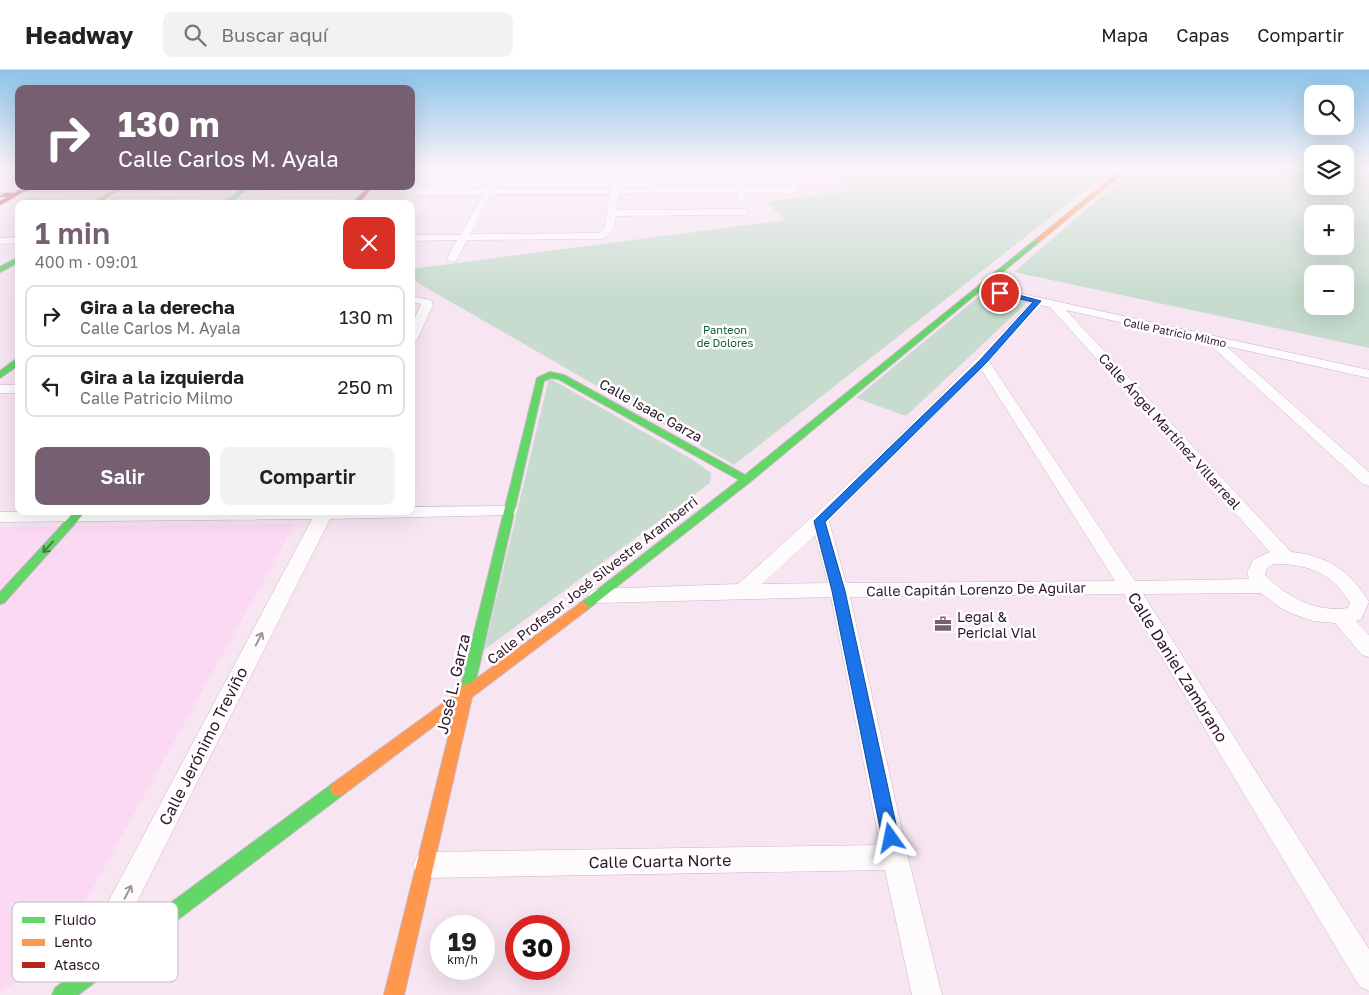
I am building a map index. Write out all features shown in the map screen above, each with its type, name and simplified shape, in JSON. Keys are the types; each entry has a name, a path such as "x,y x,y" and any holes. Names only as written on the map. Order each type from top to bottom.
{"main road":[{"name":"Calle Profesor José Silvestre Aramberri","path":"178,910 598,596 746,480 1073,212"},
{"path":"0,258 15,249"},
{"path":"0,270 15,261"},
{"path":"0,375 15,364"},
{"name":"Calle Isaac Garza","path":"540,380 550,375 561,377 746,480"},
{"name":"José L. Garza","path":"394,995 467,695 540,380"},
{"path":"0,600 78,515"},
{"name":"Calle Profesor José Silvestre Aramberri","path":"62,995 82,982"}],"street":[{"path":"452,259 478,212"},
{"path":"415,238 601,236 608,232 612,213 745,216 744,212"},
{"path":"0,241 15,240"},
{"name":"Calle Patricio Milmo","path":"982,288 1369,374"},
{"path":"415,331 427,305 427,302 416,300"},
{"path":"743,591 820,521 983,362 1038,301"},
{"name":"Calle Ángel Martínez Villarreal","path":"1055,305 1285,557"},
{"path":"1212,340 1366,475"},
{"name":"Calle Daniel Zambrano","path":"983,362 1129,587 1369,976"},
{"path":"0,389 15,389"},
{"path":"415,512 509,511"},
{"path":"0,517 53,515"},
{"name":"Calle Jerónimo Treviño","path":"123,902 323,515"},
{"path":"820,521 838,591 895,857 927,995"},
{"path":"1285,557 1316,563 1361,590 1360,603 1354,614 1341,617 1325,616 1304,610 1273,594 1256,576 1257,567 1263,560 1285,557"},
{"name":"Calle Capitán Lorenzo De Aguilar","path":"598,596 743,591 1264,586"},
{"path":"1341,617 1369,649"},
{"name":"Calle Cuarta Norte","path":"426,864 895,857"}],"shaded area":[{"path":"295,524 85,902 12,902 12,982 17,982 0,992 0,527"}],"green space":[{"name":"Panteon de Dolores","path":"777,212 1057,212 734,465 415,281 415,268 786,220"},
{"path":"1083,212 1304,212 1304,255 1354,255 1354,212 1369,212 1369,348 1014,272"},
{"path":"982,294 992,294 1028,302 906,416 856,398"},
{"path":"549,378 693,460 711,473 710,483 484,650"}],"traffic: fast":[{"path":"583,607 746,480 1037,241"},
{"path":"0,270 15,261"},
{"path":"0,375 15,364"},
{"path":"467,689 540,380 550,375 561,377 746,480"},
{"path":"0,600 77,515"},
{"path":"178,908 338,789"},
{"path":"62,995 79,982"}],"traffic: slow":[{"path":"1037,241 1072,212"},
{"path":"338,789 583,607"},
{"path":"394,995 467,689"}],"place":[{"name":"Legal & Pericial Vial","path":"943,624"}],"route":[{"path":"891,838 838,591 820,521 983,362 1038,301 1000,293"}]}
